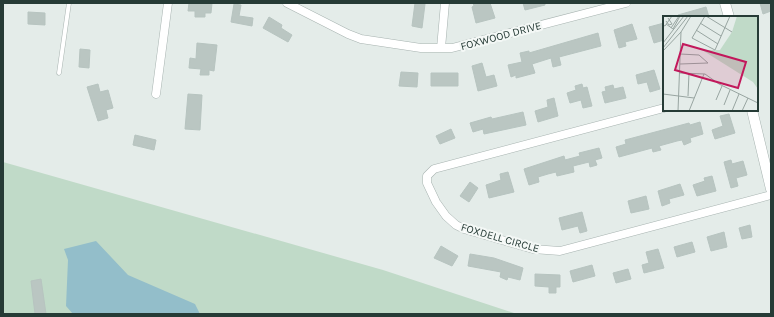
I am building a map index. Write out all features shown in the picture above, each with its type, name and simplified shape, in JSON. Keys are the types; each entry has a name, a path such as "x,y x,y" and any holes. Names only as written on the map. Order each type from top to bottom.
{"street":[{"path":"156,94 168,3"},
{"name":"FOXWOOD DRIVE","path":"286,3 361,39 421,48 460,47 610,5 626,3"},
{"path":"441,48 445,3"},
{"path":"725,3 729,16"},
{"name":"FOXDELL CIRCLE","path":"663,108 434,170 427,176 427,184 446,216 460,227 533,249 560,252 771,195"},
{"path":"752,111 771,189"}],"lane":[{"path":"59,73 69,3"}],"green space":[{"path":"3,162 383,270 517,314 3,314"}],"water":[{"path":"96,241 128,275 195,304 200,314 73,314 66,306 68,260 64,249"}],"building":[{"path":"189,3 212,3 211,13 205,13 205,17 195,17 195,11 188,11"},
{"path":"415,3 425,4 422,28 412,26"},
{"path":"473,3 490,3 495,18 476,23 472,7 474,6"},
{"path":"523,3 545,3 545,5 525,10"},
{"path":"760,3 771,3 771,11 763,14"},
{"path":"234,4 241,5 239,16 253,18 252,26 231,22"},
{"path":"706,7 709,16 678,16"},
{"path":"28,12 45,13 45,25 28,24"},
{"path":"269,17 282,25 281,28 292,35 288,42 263,28"},
{"path":"663,23 663,40 654,43 649,27"},
{"path":"632,24 637,39 625,42 626,46 619,48 614,30"},
{"path":"598,33 601,46 559,57 561,65 553,67 551,58 532,64 535,73 516,78 516,75 511,77 508,65 522,62 520,53 529,51 529,53"},
{"path":"197,43 217,45 214,71 209,70 209,75 200,75 201,69 189,68 190,58 196,59"},
{"path":"80,49 90,50 89,68 79,67"},
{"path":"482,63 486,77 494,75 497,86 478,91 472,66"},
{"path":"654,70 660,89 650,92 647,82 638,84 636,75"},
{"path":"401,72 418,73 417,87 399,86"},
{"path":"431,73 458,73 458,86 431,86"},
{"path":"98,84 100,92 108,90 113,108 106,110 108,118 98,121 87,87"},
{"path":"582,84 583,88 587,87 592,106 583,108 581,100 570,103 567,93 576,90 575,86"},
{"path":"613,85 614,89 623,87 626,98 605,103 602,92 606,91 605,87"},
{"path":"188,94 202,95 200,130 185,129"},
{"path":"554,98 558,116 538,122 535,111 548,107 547,100"},
{"path":"523,112 526,125 484,134 483,129 473,132 470,123 491,117 492,119"},
{"path":"729,114 735,133 715,139 712,130 723,126 720,116"},
{"path":"700,122 703,134 690,138 691,142 684,145 682,140 677,141 659,146 661,150 653,152 652,148 619,157 616,147 626,144 625,140 689,123 690,125"},
{"path":"451,129 455,138 440,144 436,136"},
{"path":"135,135 156,140 154,150 133,145"},
{"path":"599,148 602,158 595,160 597,165 590,167 589,162 573,166 574,172 557,176 556,172 548,174 538,177 539,182 529,185 524,169 564,156 565,160 580,156 579,153"},
{"path":"731,160 732,164 743,161 747,175 736,178 738,186 731,188 724,162"},
{"path":"508,172 514,192 489,198 486,185 501,180 500,174"},
{"path":"712,176 716,191 697,196 693,185 705,181 704,178"},
{"path":"470,182 478,188 469,202 460,196"},
{"path":"680,184 684,195 669,199 670,203 662,206 658,191"},
{"path":"646,196 649,209 631,213 628,201"},
{"path":"582,212 587,231 580,233 578,226 562,230 559,218"},
{"path":"750,225 752,237 742,239 739,228"},
{"path":"724,232 727,247 711,251 707,237"},
{"path":"692,242 695,252 677,257 674,247"},
{"path":"441,246 458,256 452,266 434,258"},
{"path":"658,249 664,268 644,273 642,265 649,263 646,252"},
{"path":"470,254 494,258 523,268 520,280 508,277 507,280 500,277 501,272 468,266"},
{"path":"592,265 595,276 573,282 570,271"},
{"path":"628,269 631,279 616,283 613,273"},
{"path":"535,274 560,275 560,287 556,287 556,293 549,293 549,287 535,286"},
{"path":"41,279 46,314 35,314 31,281"}]}
